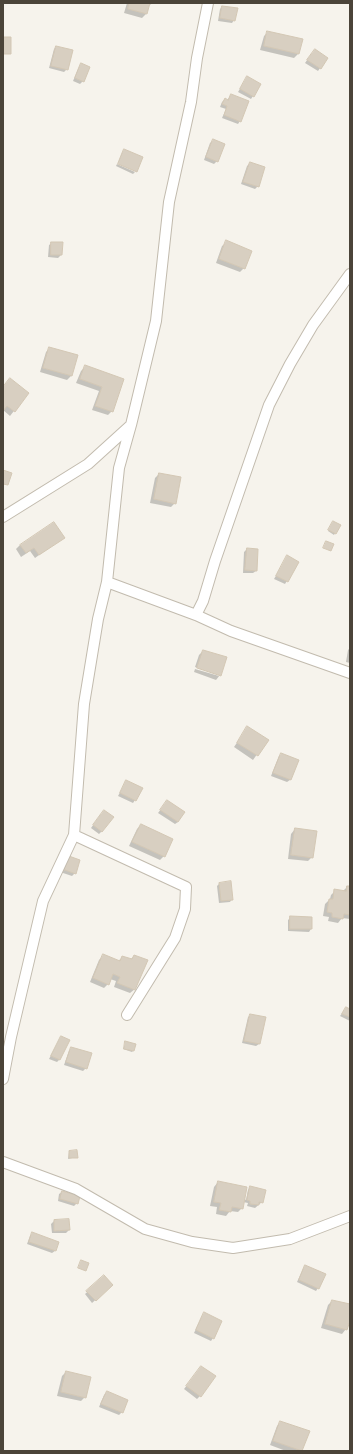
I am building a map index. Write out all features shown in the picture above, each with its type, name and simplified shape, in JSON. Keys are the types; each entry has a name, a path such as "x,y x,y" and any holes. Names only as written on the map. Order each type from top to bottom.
{"street":[{"path":"3,1079 11,1037 43,901 74,835 84,704 98,619 107,582 119,468 156,321 169,202 191,102 197,58 208,3"},
{"path":"196,616 203,601 269,405 290,364 313,325 350,274"},
{"path":"3,517 88,464 131,425"},
{"path":"107,582 231,631 350,673"},
{"path":"74,835 186,887 185,909 175,938 127,1014"},
{"path":"3,1162 76,1189 145,1229 192,1242 233,1248 290,1239 350,1216"}],"building":[{"path":"129,3 150,3 147,14 128,9"},
{"path":"222,6 238,8 235,21 220,18"},
{"path":"267,31 303,39 299,54 264,46"},
{"path":"4,37 11,37 11,54 4,54"},
{"path":"56,46 73,50 68,70 51,66"},
{"path":"315,49 328,58 321,69 307,60"},
{"path":"81,63 90,67 84,82 75,78"},
{"path":"247,76 261,84 254,97 240,89"},
{"path":"231,94 249,101 241,122 224,115 227,106 222,104 225,98 228,100"},
{"path":"213,139 225,144 218,162 206,157"},
{"path":"124,149 143,157 137,172 118,164"},
{"path":"250,162 265,167 259,187 243,182"},
{"path":"226,240 252,251 245,269 219,259"},
{"path":"51,242 63,242 62,255 51,255"},
{"path":"49,347 78,355 72,376 43,368"},
{"path":"85,365 124,379 113,412 95,406 102,387 80,379"},
{"path":"10,378 29,393 15,412 7,406 3,411 3,387"},
{"path":"3,470 12,473 8,485 3,484"},
{"path":"159,473 181,477 176,504 154,499"},
{"path":"333,521 341,525 336,534 328,530"},
{"path":"54,522 65,538 39,555 34,548 26,553 20,545"},
{"path":"326,541 334,544 331,551 323,548"},
{"path":"247,548 258,549 257,571 245,570"},
{"path":"287,555 299,562 288,582 276,576"},
{"path":"203,650 227,657 221,676 197,668"},
{"path":"247,726 269,740 258,756 237,743"},
{"path":"281,753 299,760 291,780 273,773"},
{"path":"126,780 143,788 136,801 120,793"},
{"path":"167,800 185,812 178,822 160,810"},
{"path":"104,810 114,817 102,832 93,825"},
{"path":"141,824 173,839 165,857 132,842"},
{"path":"295,828 317,831 313,858 291,855"},
{"path":"66,855 80,860 76,874 62,869"},
{"path":"231,881 233,900 221,901 219,883"},
{"path":"347,886 350,886 350,915 344,914 343,919 332,917 332,913 327,912 329,899 333,899 334,889 346,891"},
{"path":"290,916 312,917 312,929 290,929"},
{"path":"103,954 120,961 122,956 132,959 134,955 148,960 135,990 117,983 120,977 113,974 109,985 93,978"},
{"path":"346,1007 350,1009 350,1017 342,1014"},
{"path":"250,1014 266,1017 260,1044 244,1041"},
{"path":"61,1036 70,1040 60,1060 51,1056"},
{"path":"125,1041 136,1044 134,1051 124,1049"},
{"path":"71,1047 92,1053 87,1069 66,1062"},
{"path":"77,1150 78,1158 69,1158 69,1151"},
{"path":"218,1181 247,1187 243,1209 232,1207 231,1212 219,1210 221,1203 214,1202"},
{"path":"250,1186 266,1190 263,1203 259,1202 259,1205 250,1204 250,1201 247,1200"},
{"path":"62,1191 80,1196 78,1204 60,1199"},
{"path":"69,1219 70,1230 54,1231 54,1220"},
{"path":"32,1232 59,1242 56,1251 29,1242"},
{"path":"81,1260 89,1263 86,1271 78,1268"},
{"path":"305,1265 326,1274 319,1289 299,1280"},
{"path":"104,1275 113,1285 96,1301 86,1291"},
{"path":"332,1300 350,1304 350,1321 347,1330 325,1324"},
{"path":"204,1312 222,1321 214,1339 196,1330"},
{"path":"201,1366 216,1376 201,1397 186,1386"},
{"path":"66,1371 91,1377 86,1398 61,1392"},
{"path":"107,1391 128,1400 123,1413 101,1404"},
{"path":"280,1421 310,1431 302,1451 273,1441"}]}
